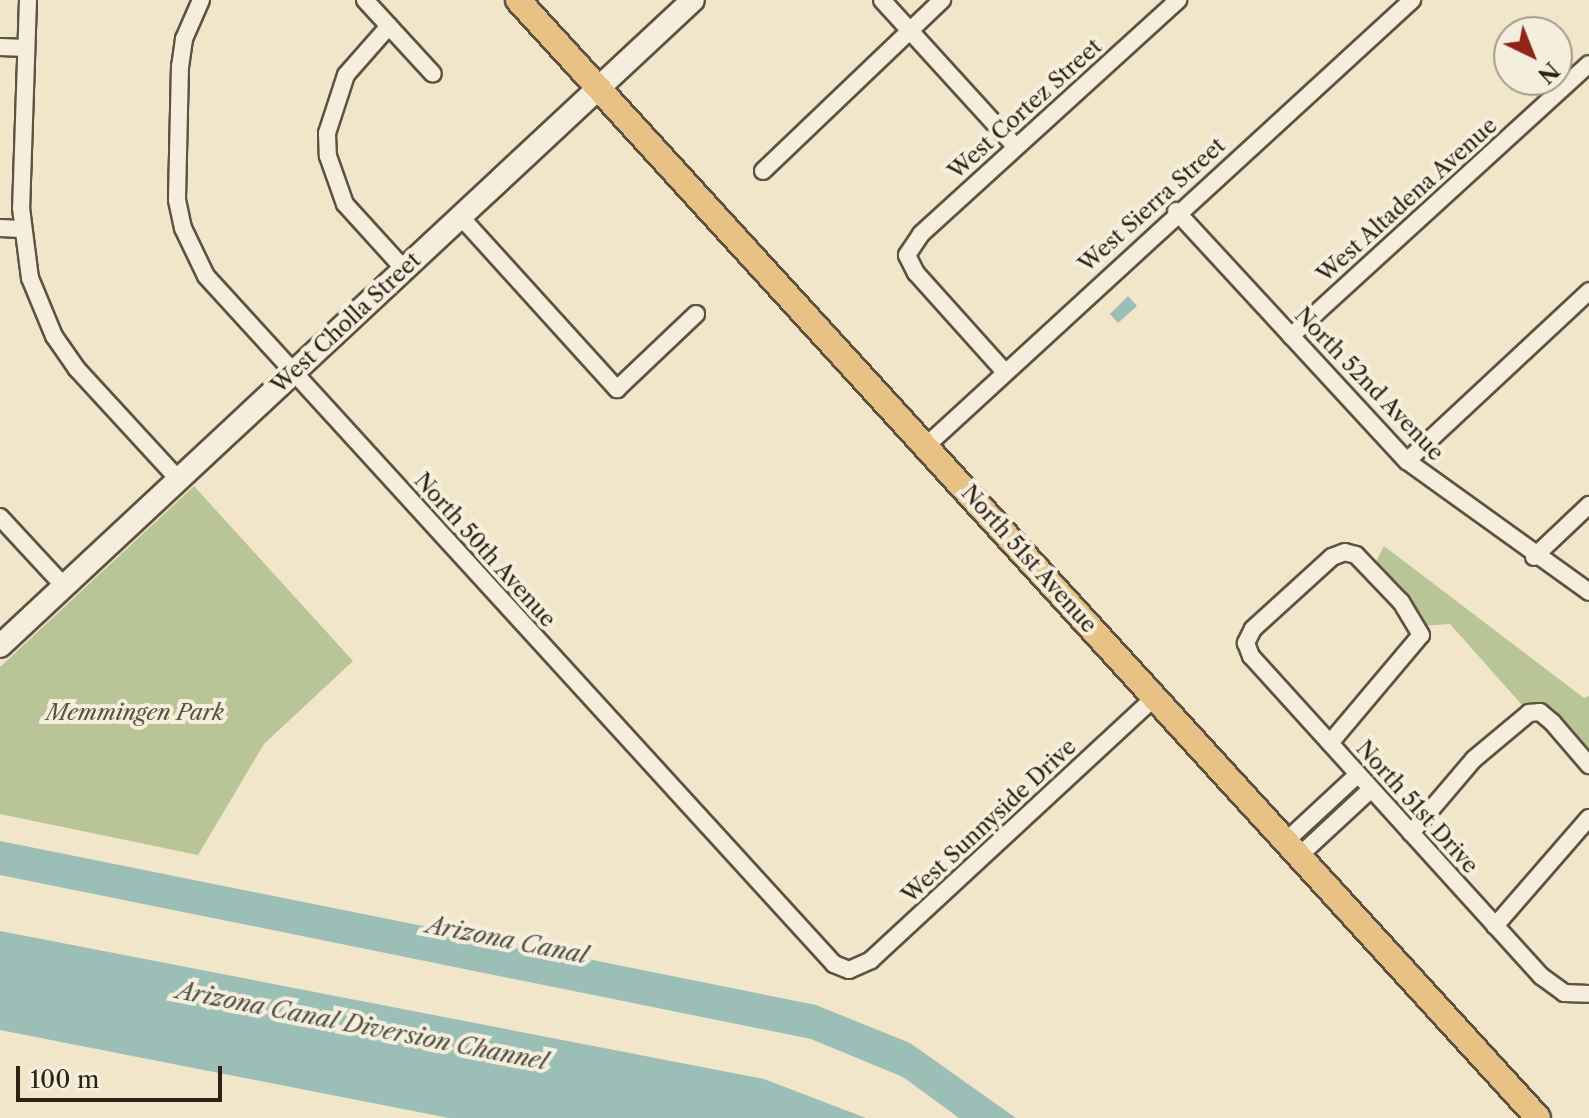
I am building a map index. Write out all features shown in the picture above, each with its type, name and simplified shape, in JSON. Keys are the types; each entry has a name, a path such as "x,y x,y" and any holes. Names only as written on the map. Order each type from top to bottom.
{"main road":[{"name":"North 51st Avenue","path":"518,0 1538,1118"}],"street":[{"path":"28,0 21,229 30,278 54,336 178,479"},
{"name":"North 50th Avenue","path":"201,0 184,39 177,200 192,250 206,276 834,964 849,970"},
{"path":"365,0 433,74"},
{"name":"West Cholla Street","path":"0,646 693,0"},
{"path":"882,0 1015,146"},
{"path":"763,171 942,0"},
{"name":"West Cortez Street","path":"1004,371 916,273 907,255 921,234 1178,0"},
{"name":"West Sierra Street","path":"926,446 1176,211 1412,0"},
{"path":"389,26 346,75 332,112 328,156 345,204 403,268"},
{"path":"0,47 26,48"},
{"name":"West Altadena Avenue","path":"1291,336 1589,64"},
{"name":"North 52nd Avenue","path":"1176,211 1407,461 1534,557 1589,592"},
{"path":"460,216 617,389 696,314"},
{"path":"0,228 21,229"},
{"path":"1407,461 1589,291"},
{"path":"1534,557 1589,505"},
{"path":"0,517 64,586"},
{"name":"North 51st Drive","path":"1330,743 1421,635 1401,602 1356,555 1345,552 1332,557 1253,629 1246,643 1251,656 1495,926 1564,993 1589,994"},
{"name":"West Sunnyside Drive","path":"849,970 860,968 891,942 1155,697"},
{"path":"1411,833 1474,759 1522,717 1540,712 1589,765"},
{"path":"1292,848 1358,774"},
{"path":"1292,848 1371,789"},
{"path":"1495,926 1589,818"}],"green space":[{"name":"Memmingen Park","path":"194,486 353,661 264,744 198,855 0,814 0,667"},
{"path":"1384,546 1584,698 1589,696 1589,747 1580,752 1529,713 1450,624 1420,626 1372,570"}],"water":[{"path":"1128,296 1137,306 1118,323 1110,314"},
{"path":"0,841 816,1005 910,1043 1016,1118 959,1118 903,1077 811,1039 0,875"},
{"name":"Arizona Canal Diversion Channel","path":"0,931 764,1079 866,1118 449,1118 0,1030"}],"water label":[{"name":"Arizona Canal","path":"507,940"}]}
